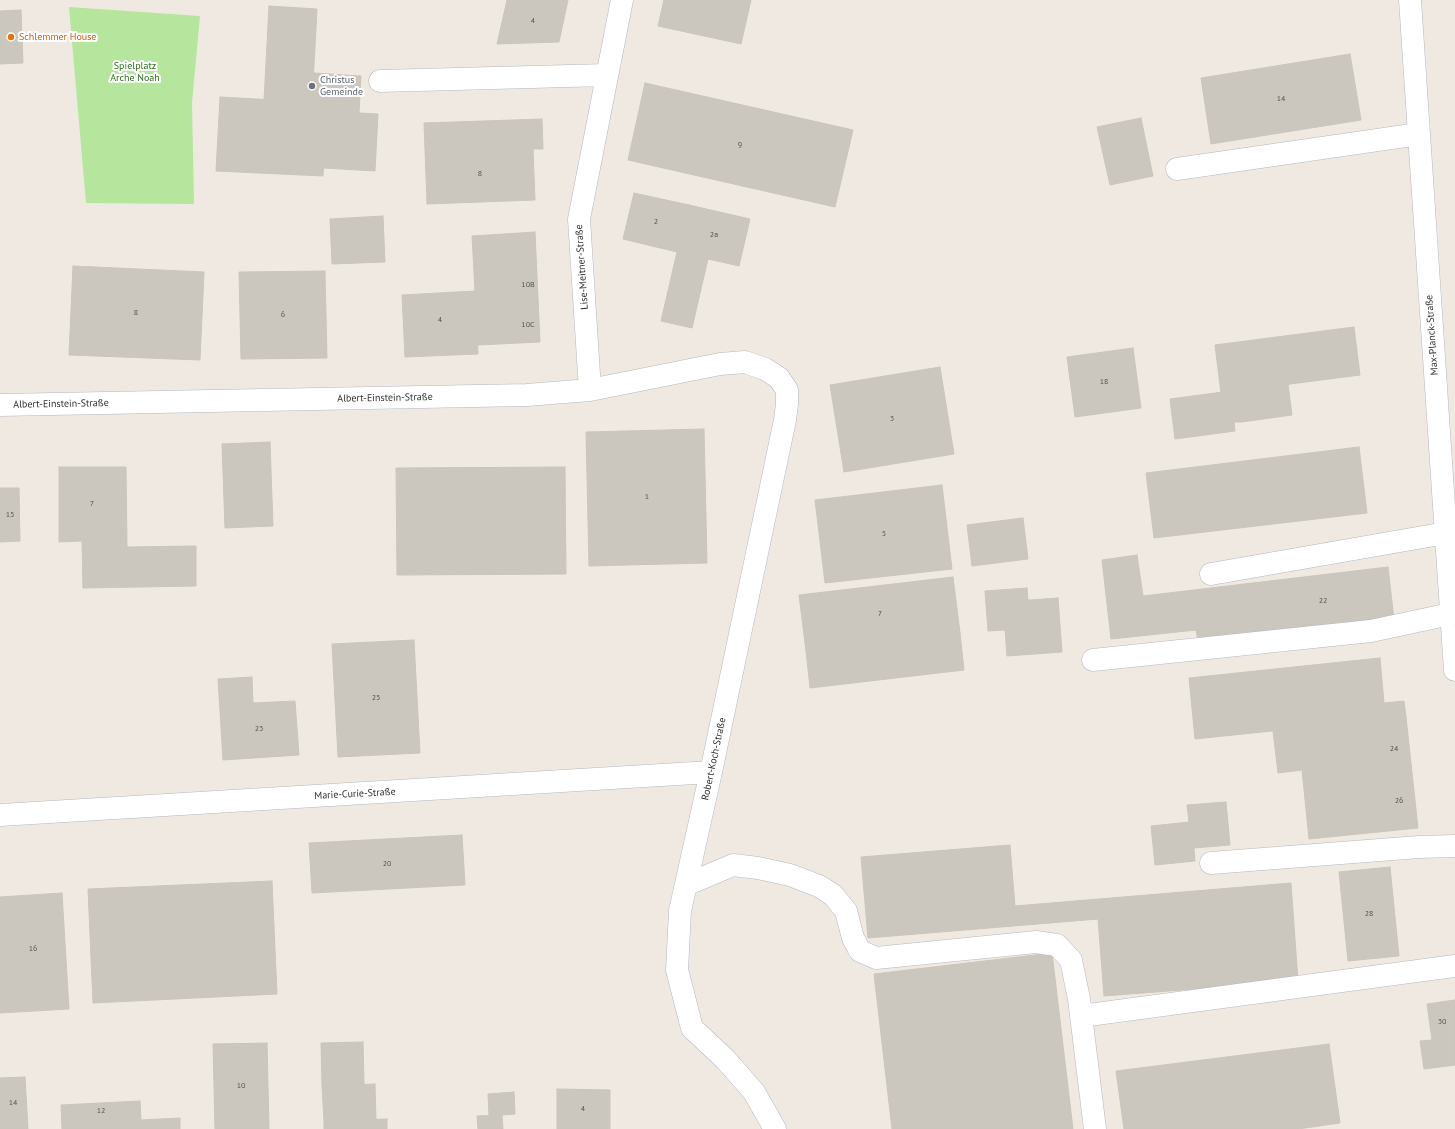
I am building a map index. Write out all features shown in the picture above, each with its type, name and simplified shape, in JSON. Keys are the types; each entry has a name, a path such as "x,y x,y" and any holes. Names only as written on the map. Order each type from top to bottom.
{"street":[{"name":"Lise-Meitner-Straße","path":"590,390 579,219 622,0"},
{"name":"Max-Planck-Straße","path":"1410,0 1446,533 1453,614 1455,670"},
{"path":"380,81 607,75"},
{"path":"1177,169 1419,134"},
{"name":"Albert-Einstein-Straße","path":"0,405 527,395 590,390 720,364 745,362 765,369"},
{"name":"Robert-Koch-Straße","path":"765,369 778,378 787,390 787,410 680,912 677,970 692,1028 725,1059 754,1092 776,1129"},
{"path":"1211,574 1446,533"},
{"path":"1093,660 1371,631 1453,614"},
{"name":"Marie-Curie-Straße","path":"0,815 711,772"},
{"path":"1211,862 1455,846"},
{"path":"686,885 733,865 758,868 790,875 819,886 833,895 846,911 853,938 860,951 876,958 1036,942 1057,945 1071,960 1081,1016 1095,1129"},
{"path":"1081,1016 1455,966"}],"green space":[{"name":"Spielplatz Arche Noah","path":"69,7 200,16 192,103 194,204 86,203"}],"building":[{"path":"507,0 568,0 559,42 497,44"},
{"path":"664,0 751,0 741,44 658,26"},
{"path":"269,6 317,9 312,102 264,100"},
{"name":"Schlemmer House","path":"21,10 23,63 0,64 0,11"},
{"path":"1350,54 1361,120 1211,144 1201,78"},
{"path":"314,73 361,76 359,113 378,114 375,171 324,168 327,103 312,102"},
{"path":"645,83 853,130 835,207 628,160"},
{"path":"220,97 327,103 323,176 216,171"},
{"path":"1141,118 1153,176 1110,185 1097,127"},
{"path":"542,119 543,149 533,149 535,200 427,204 424,123"},
{"path":"634,193 689,205 677,252 623,239"},
{"path":"689,205 750,219 739,266 677,252"},
{"path":"383,216 385,262 332,264 330,219"},
{"path":"535,232 540,342 478,345 472,236"},
{"path":"677,252 708,259 692,328 661,321"},
{"path":"73,266 204,272 200,360 69,355"},
{"path":"325,271 327,358 241,359 239,272"},
{"path":"475,291 478,354 405,357 402,295"},
{"path":"1354,327 1360,375 1221,393 1215,345"},
{"path":"1133,348 1141,408 1075,417 1067,357"},
{"path":"940,367 954,454 844,472 830,385"},
{"path":"1288,384 1292,415 1242,422 1238,390"},
{"path":"1238,390 1242,422 1234,422 1235,431 1175,439 1170,399"},
{"path":"704,429 707,563 589,566 586,432"},
{"path":"270,442 273,526 225,528 222,444"},
{"path":"1359,447 1367,513 1154,538 1146,473"},
{"path":"59,467 126,467 127,547 196,546 196,586 83,588 82,541 59,542"},
{"path":"565,467 566,574 397,575 396,468"},
{"path":"942,485 952,569 825,583 815,500"},
{"path":"0,488 19,488 20,541 0,542"},
{"path":"1023,518 1028,559 972,566 967,525"},
{"path":"1137,555 1143,596 1253,583 1259,634 1198,641 1196,630 1111,639 1102,560"},
{"path":"1388,567 1394,619 1259,634 1253,583"},
{"path":"953,577 960,633 806,651 799,595"},
{"path":"1027,588 1028,600 1003,602 1005,630 988,631 985,591"},
{"path":"1058,598 1062,652 1007,656 1003,602"},
{"path":"960,633 964,670 810,688 806,651"},
{"path":"414,640 420,753 338,757 332,644"},
{"path":"1380,658 1384,703 1404,701 1406,717 1195,739 1189,678"},
{"path":"252,677 253,703 295,701 299,755 223,760 218,679"},
{"path":"1406,717 1418,828 1309,839 1302,770 1278,773 1273,731"},
{"path":"1226,802 1230,845 1194,848 1195,861 1155,865 1151,826 1189,822 1187,805"},
{"path":"462,835 465,885 312,893 309,843"},
{"path":"1010,845 1015,906 1291,883 1298,981 1104,996 1098,919 868,938 861,857"},
{"path":"1390,867 1399,956 1348,961 1339,872"},
{"path":"272,881 277,994 93,1003 88,889"},
{"path":"62,893 69,1009 0,1013 0,897"},
{"path":"1052,953 1073,1129 892,1129 874,974"},
{"path":"1455,1000 1455,1065 1424,1069 1420,1041 1432,1040 1427,1004"},
{"path":"363,1042 364,1084 322,1086 321,1043"},
{"path":"267,1043 269,1129 215,1129 213,1044"},
{"path":"1329,1044 1340,1123 1298,1129 1124,1129 1116,1071"},
{"path":"25,1077 28,1129 0,1129 0,1078"},
{"path":"375,1084 376,1120 324,1121 322,1086"},
{"path":"557,1089 610,1090 610,1129 557,1129"},
{"path":"514,1092 515,1114 489,1116 488,1094"},
{"path":"140,1101 141,1120 180,1118 180,1129 62,1129 61,1105"},
{"path":"502,1115 503,1129 478,1129 477,1116"},
{"path":"387,1119 387,1129 324,1129 324,1121"}],"place":[{"name":"Schlemmer House","path":"11,37"},
{"name":"Christus Gemeinde","path":"312,86"}]}
